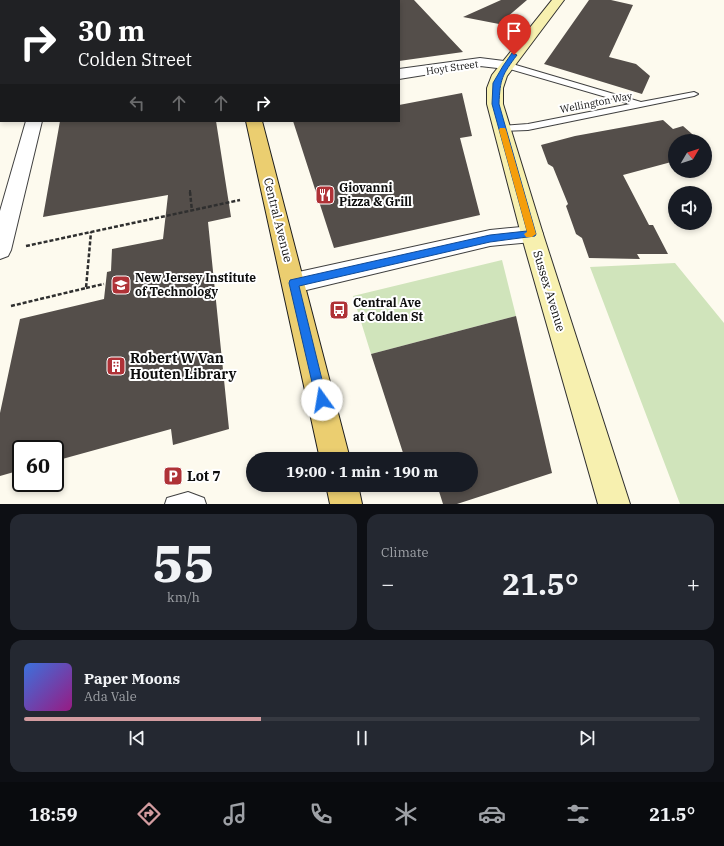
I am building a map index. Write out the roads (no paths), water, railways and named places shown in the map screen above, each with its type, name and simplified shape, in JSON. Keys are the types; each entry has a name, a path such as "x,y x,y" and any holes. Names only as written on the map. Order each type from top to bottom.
{"main road":[{"name":"Central Avenue","path":"254,122 333,452"},
{"path":"343,492 346,504"}],"street":[{"name":"Sussex Avenue","path":"558,0 506,66 496,83 495,104 532,234 614,504"},
{"name":"Hoyt Street","path":"400,74 480,62 496,63 506,66"},
{"path":"0,250 34,122"},
{"path":"294,283 490,238 532,234"}],"lane":[{"path":"506,66 640,105"},
{"name":"Wellington Way","path":"502,128 528,127 694,94"},
{"path":"173,504 188,500 198,504"}],"place":[{"name":"Giovanni Pizza & Grill","path":"325,195"},
{"name":"New Jersey Institute of Technology","path":"121,285"},
{"name":"Central Ave at Colden St","path":"339,310"},
{"name":"Robert W Van Houten Library","path":"116,366"},
{"name":"Lot 7","path":"173,476"}]}
